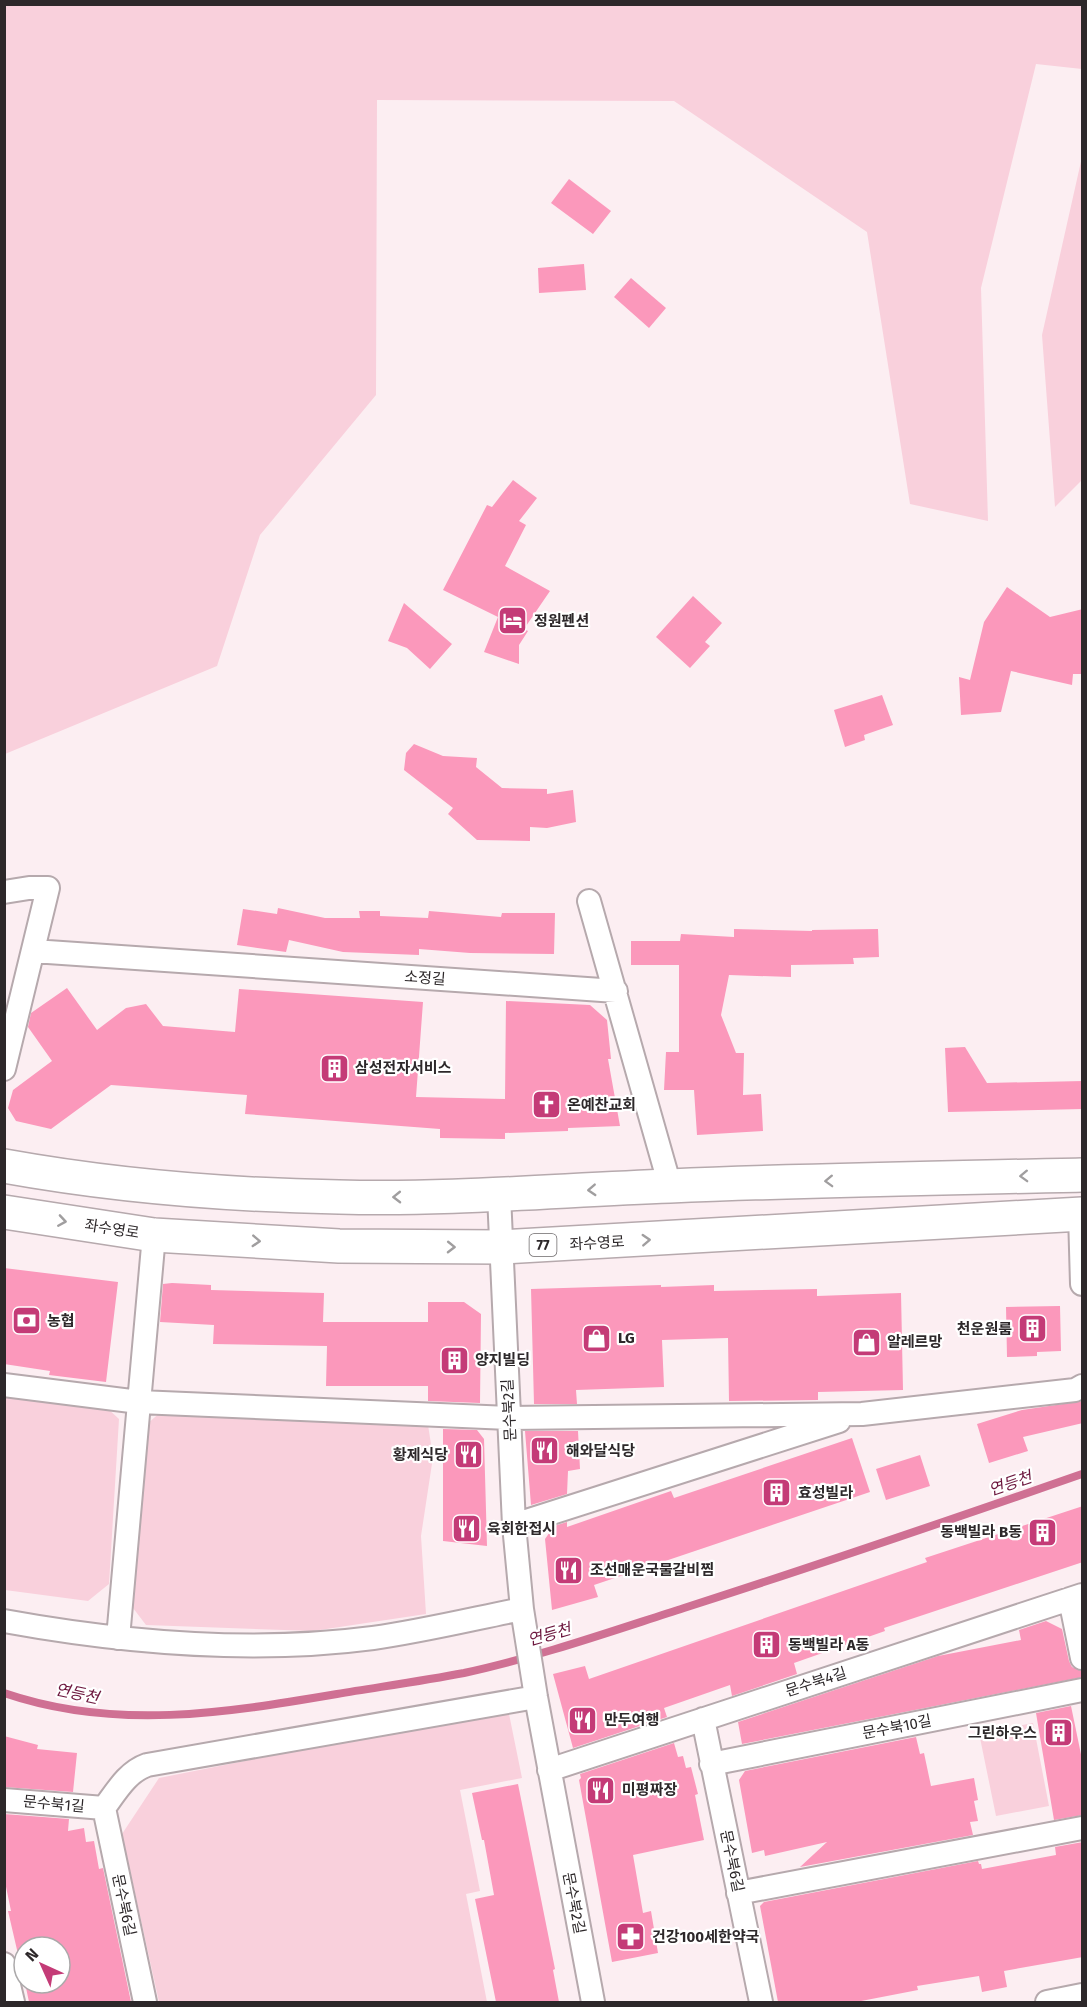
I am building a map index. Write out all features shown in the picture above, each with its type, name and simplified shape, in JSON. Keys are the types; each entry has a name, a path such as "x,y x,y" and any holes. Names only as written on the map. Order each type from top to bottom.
{"main road":[{"path":"4,1166 77,1179 182,1190 340,1197 499,1195 670,1186 1083,1175"},
{"path":"339,1246 340,1197"},
{"name":"좌수영로","path":"4,1212 154,1235 339,1246 501,1247 1081,1214"}],"street":[{"path":"4,892 48,888 4,1069"},
{"path":"589,901 670,1186"},
{"name":"소정길","path":"33,951 616,991"},
{"name":"문수북2길","path":"499,1195 514,1524 523,1616 549,1770 593,2002"},
{"path":"1081,1214 1083,1284"},
{"path":"118,1638 154,1235"},
{"path":"4,1385 139,1402 510,1419 862,1414 1075,1390 1083,1386"},
{"path":"514,1524 862,1414"},
{"path":"1076,1597 1083,1658"},
{"name":"문수북4길","path":"549,1770 1076,1597"},
{"path":"4,1621 118,1638 243,1646 375,1638 523,1616"},
{"name":"문수북10길","path":"711,1764 1083,1690"},
{"path":"104,1808 128,1776 147,1765 536,1697"},
{"name":"문수북6길","path":"703,1719 761,2002"},
{"name":"문수북1길","path":"4,1800 104,1808"},
{"name":"문수북6길","path":"104,1808 145,2002"},
{"path":"738,1893 1083,1827"},
{"path":"4,1964 13,2002"},
{"path":"1047,2002 1083,1995"}],"shaded area":[{"path":"5,4 1082,5 1082,69 1036,64 981,288 988,521 910,504 867,232 674,101 377,100 376,395 260,535 217,666 5,754"},
{"path":"1082,157 1082,480 1055,507 1042,335"},
{"path":"5,1394 105,1406 119,1419 109,1584 88,1601 5,1590"},
{"path":"163,1410 428,1425 433,1457 421,1536 426,1614 313,1631 146,1625 133,1608 146,1425"},
{"path":"508,1709 522,1778 460,1790 480,1891 466,1894 487,2002 159,2002 122,1834 159,1778"},
{"path":"1033,1723 1049,1806 996,1816 979,1733"}],"building":[{"path":"569,179 611,211 593,234 551,203"},
{"path":"584,264 586,290 539,293 538,268"},
{"path":"631,278 666,308 649,328 614,297"},
{"path":"513,480 537,498 519,521 526,525 505,566 550,591 524,629 528,631 519,645 519,664 484,652 498,617 443,590 487,505 492,507"},
{"path":"1007,587 1050,617 1083,609 1083,674 1073,674 1072,685 1011,671 1001,712 961,715 959,677 970,680 984,622"},
{"path":"693,596 722,623 705,642 710,646 690,668 656,637"},
{"path":"404,603 452,644 430,669 407,648 388,641"},
{"path":"882,695 893,725 864,735 865,740 845,747 834,710"},
{"path":"414,744 443,756 477,758 476,767 502,788 547,789 547,794 573,790 576,822 547,828 530,827 530,841 477,840 448,814 453,808 404,770 406,753"},
{"path":"278,908 325,918 360,918 359,911 380,911 380,916 428,918 429,911 501,917 502,913 555,913 554,954 470,953 419,949 419,955 343,952 289,940 286,952 237,945 243,909 277,914"},
{"path":"734,929 812,931 878,929 879,957 853,958 854,964 791,965 791,977 729,975 721,1015 736,1053 744,1053 743,1095 761,1094 763,1131 697,1135 694,1090 664,1090 666,1052 679,1052 679,965 631,965 631,941 680,941 681,934 734,937"},
{"path":"67,988 97,1030 126,1008 146,1004 163,1026 235,1032 239,989 423,1002 416,1097 505,1099 506,1001 590,1005 607,1020 611,1059 608,1059 620,1126 568,1128 568,1131 505,1133 505,1139 440,1138 440,1129 245,1114 247,1095 111,1085 51,1129 16,1121 8,1108 13,1090 52,1061 28,1027 31,1013"},
{"path":"965,1047 987,1083 1083,1081 1083,1109 948,1112 945,1048"},
{"path":"4,1268 118,1282 106,1382 49,1375 50,1371 4,1364"},
{"path":"163,1284 211,1285 211,1290 324,1293 323,1322 428,1322 428,1302 464,1302 481,1314 480,1403 428,1401 428,1386 326,1386 327,1346 213,1344 214,1325 160,1322"},
{"path":"661,1285 661,1287 714,1285 714,1291 817,1289 817,1296 901,1293 903,1390 818,1392 818,1400 729,1401 728,1338 662,1340 664,1387 576,1390 577,1404 534,1404 531,1289"},
{"name":"천운원룸","path":"1060,1306 1061,1351 1037,1352 1037,1356 1007,1357 1006,1307"},
{"path":"1083,1401 1083,1423 1023,1437 1028,1451 989,1463 977,1424 1022,1410"},
{"path":"443,1429 477,1430 484,1439 487,1546 443,1541"},
{"path":"525,1431 578,1431 580,1469 568,1471 567,1494 531,1505"},
{"path":"852,1438 870,1492 594,1585 598,1597 552,1610 545,1539 554,1526 567,1522 567,1527 671,1491 674,1498"},
{"path":"920,1455 930,1486 886,1500 876,1469"},
{"path":"1083,1506 1083,1562 884,1628 885,1631 794,1663 797,1674 732,1696 730,1685 664,1708 667,1717 573,1748 553,1674 585,1666 589,1679 927,1562 925,1558"},
{"path":"1046,1621 1062,1629 1069,1661 1072,1667 1083,1671 1083,1677 742,1744 738,1722 938,1656 1021,1640 1019,1630"},
{"path":"1071,1706 1083,1764 1083,1815 1054,1820 1036,1713"},
{"path":"4,1736 38,1745 37,1749 77,1753 73,1792 4,1787"},
{"path":"916,1737 920,1754 924,1753 931,1786 974,1778 978,1800 974,1801 978,1821 970,1822 973,1835 800,1867 827,1842 765,1856 764,1850 752,1853 739,1780 745,1771"},
{"path":"674,1743 678,1757 683,1756 686,1768 691,1767 698,1794 695,1795 704,1840 633,1855 643,1913 651,1911 658,1953 612,1962 579,1780 580,1774"},
{"path":"518,1784 555,1969 553,1970 559,2002 496,2002 475,1899 494,1895 484,1840 482,1840 472,1793"},
{"path":"4,1814 69,1819 68,1831 84,1828 86,1842 94,1841 99,1869 103,1868 131,2002 29,2002 28,1995 72,1995 72,1935 14,1935 4,1877"},
{"path":"1083,1842 1083,1957 1004,1971 1007,1987 982,1992 979,1976 917,1986 918,1990 856,2002 778,2002 760,1906 764,1902 978,1861 982,1869 1056,1855 1055,1847"}],"waterway":[{"name":"연등천","path":"4,1693 46,1705 87,1712 170,1715 253,1707 464,1673 602,1634 834,1559 1082,1474"}],"place":[{"name":"정원펜션","path":"513,621"},
{"name":"삼성전자서비스","path":"334,1068"},
{"name":"온예찬교회","path":"546,1105"},
{"name":"농협","path":"26,1321"},
{"name":"천운원룸","path":"1033,1329"},
{"name":"LG","path":"597,1338"},
{"name":"알레르망","path":"866,1342"},
{"name":"양지빌딩","path":"454,1360"},
{"name":"해와달식당","path":"545,1451"},
{"name":"황제식당","path":"469,1455"},
{"name":"효성빌라","path":"777,1493"},
{"name":"육회한접시","path":"466,1529"},
{"name":"동백빌라 B동","path":"1043,1532"},
{"name":"조선매운국물갈비찜","path":"569,1570"},
{"name":"동백빌라 A동","path":"767,1645"},
{"name":"만두여행","path":"583,1720"},
{"name":"그린하우스","path":"1058,1733"},
{"name":"미평짜장","path":"601,1790"},
{"name":"건강100세한약국","path":"631,1937"}]}
